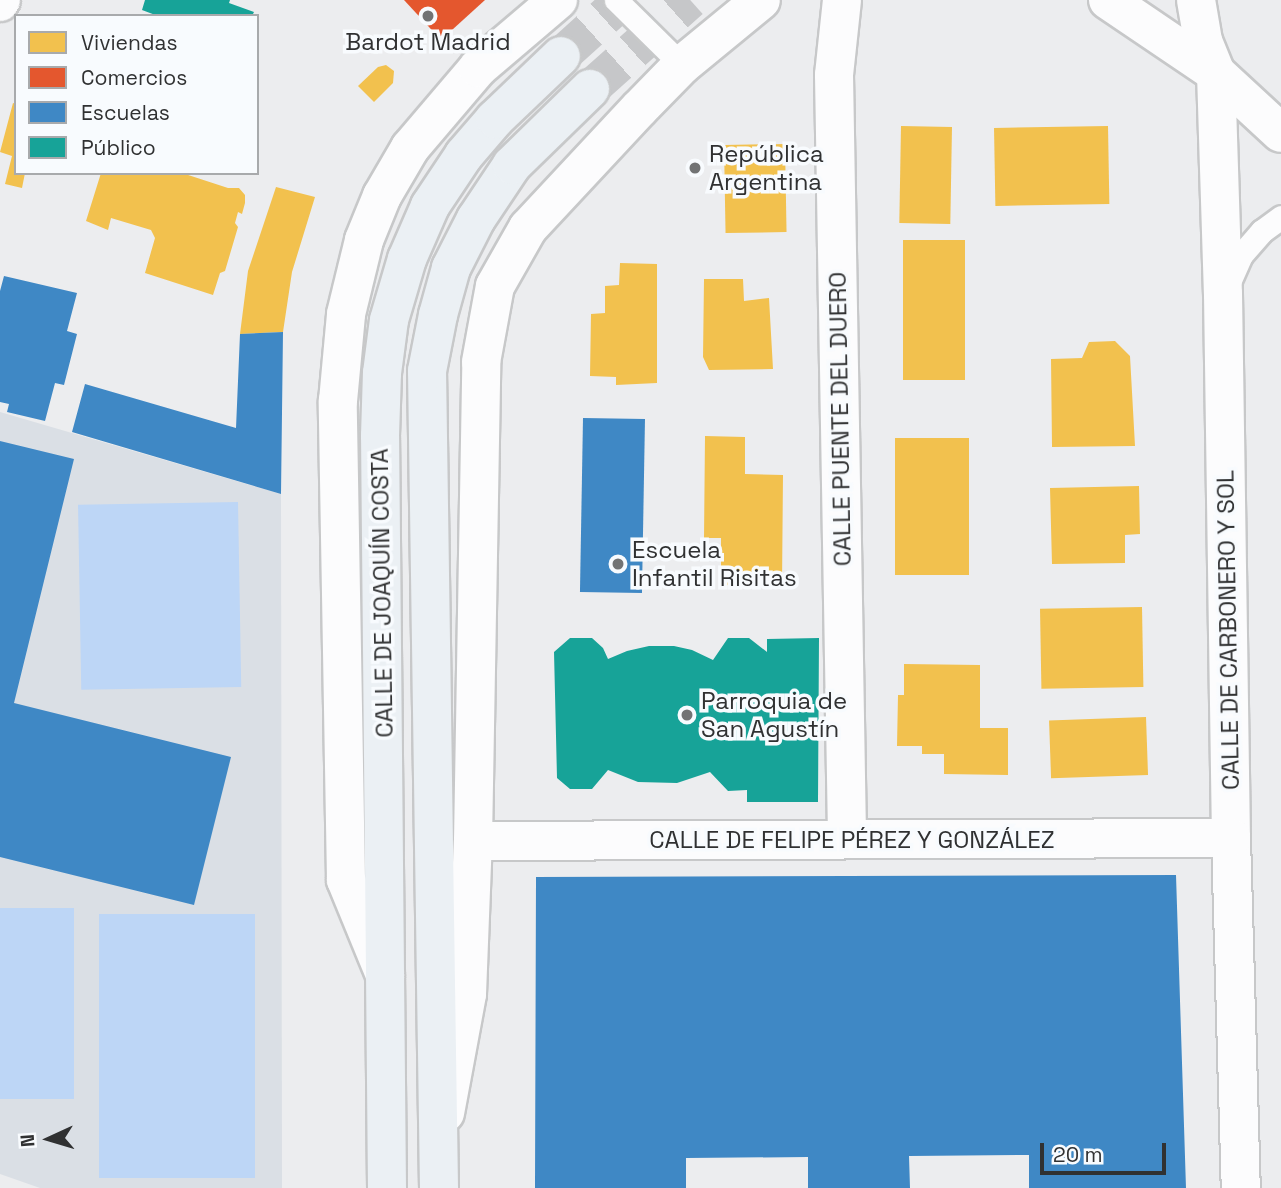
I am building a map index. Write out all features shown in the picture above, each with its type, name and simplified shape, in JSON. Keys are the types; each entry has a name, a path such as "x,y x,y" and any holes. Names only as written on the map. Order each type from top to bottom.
{"main road":[{"name":"CALLE DE JOAQUÍN COSTA","path":"387,1188 380,436 382,373 389,320 408,259 430,206 464,155 495,119 561,56"},
{"name":"CALLE DE JOAQUÍN COSTA","path":"439,1188 427,371 438,314 451,268 476,219 512,165 590,89"}],"street":[{"path":"386,976 346,880 338,401 346,314 364,240 382,197 410,148 478,68 558,0"},
{"path":"439,1139 458,1055 467,994 473,841 481,362 495,286 528,228 682,65 761,0"},
{"name":"CALLE PUENTE DEL DUERO","path":"842,0 834,75 847,838"},
{"path":"1108,0 1216,73 1281,133"},
{"path":"1196,0 1203,41 1216,73"},
{"name":"CALLE DE CARBONERO Y SOL","path":"1216,73 1223,294 1231,838 1241,1188"},
{"name":"CALLE DE FELIPE PÉREZ Y GONZÁLEZ","path":"473,841 1231,838"}],"lane":[{"path":"617,0 682,65"},
{"path":"1223,294 1241,255 1281,217"}],"shaded area":[{"path":"0,412 281,494 282,1188 40,1188 0,1174"},
{"path":"238,502 241,687 81,690 78,505"},
{"path":"0,908 74,908 74,1099 0,1099"},
{"path":"99,914 255,914 255,1178 99,1178"}],"building: Viviendas":[{"path":"386,65 394,71 393,83 374,102 358,86 378,67"},
{"path":"13,103 14,175 25,175 22,188 5,184 12,156 0,152"},
{"path":"901,126 952,127 950,224 899,223"},
{"path":"1108,126 1109,204 995,206 994,128"},
{"path":"785,144 787,232 726,233 724,145"},
{"path":"100,175 188,175 228,188 239,188 245,195 242,214 238,212 235,223 238,227 225,271 220,273 213,295 145,273 155,238 151,230 111,218 108,230 86,221"},
{"path":"276,187 315,197 292,272 283,332 240,334 248,271"},
{"path":"903,240 965,240 965,380 903,380"},
{"path":"620,263 657,264 657,383 616,385 616,377 590,376 591,314 605,313 605,286 619,285"},
{"path":"704,279 743,279 744,301 769,298 773,369 709,370 703,357"},
{"path":"1115,341 1130,356 1135,446 1052,447 1051,359 1082,358 1089,342"},
{"path":"705,436 745,437 745,474 783,475 782,586 721,585 721,538 704,538"},
{"path":"895,438 969,438 969,575 895,575"},
{"path":"1139,486 1140,534 1125,535 1125,563 1052,564 1050,488"},
{"path":"1142,607 1143,687 1041,689 1040,609"},
{"path":"904,664 980,665 980,728 1008,728 1008,775 944,774 944,754 922,754 922,746 897,746 898,695 904,695"},
{"path":"1146,717 1148,775 1051,778 1049,720"}],"building: Comercios":[{"path":"404,0 485,0 441,40"}],"building: Escuelas":[{"path":"4,276 77,293 67,331 77,334 64,385 55,383 45,421 7,412 9,404 0,402 0,291"},
{"path":"283,332 281,494 72,432 85,384 236,428 240,334"},
{"path":"583,418 645,419 642,593 580,592"},
{"path":"0,441 74,459 14,703 231,757 194,905 0,857"},
{"path":"1176,875 1186,1188 1029,1188 1029,1155 909,1156 910,1188 808,1188 808,1157 686,1158 686,1188 535,1188 536,877"}],"building: Público":[{"path":"145,0 230,0 229,3 254,12 153,14 142,10"},
{"name":"Parroquia de San Agustín","path":"570,638 592,638 603,648 608,659 649,646 674,646 692,650 713,660 728,638 749,638 767,652 767,639 819,638 818,802 747,802 747,790 728,791 710,772 677,783 638,782 608,770 592,789 570,789 557,778 554,652"}],"tunnel":[{"path":"561,56 623,0"},
{"path":"590,89 690,0"}],"place":[{"name":"Bardot Madrid","path":"428,16"},
{"name":"República Argentina","path":"695,168"},
{"name":"Escuela Infantil Risitas","path":"618,564"},
{"name":"Parroquia de San Agustín","path":"687,715"}]}
